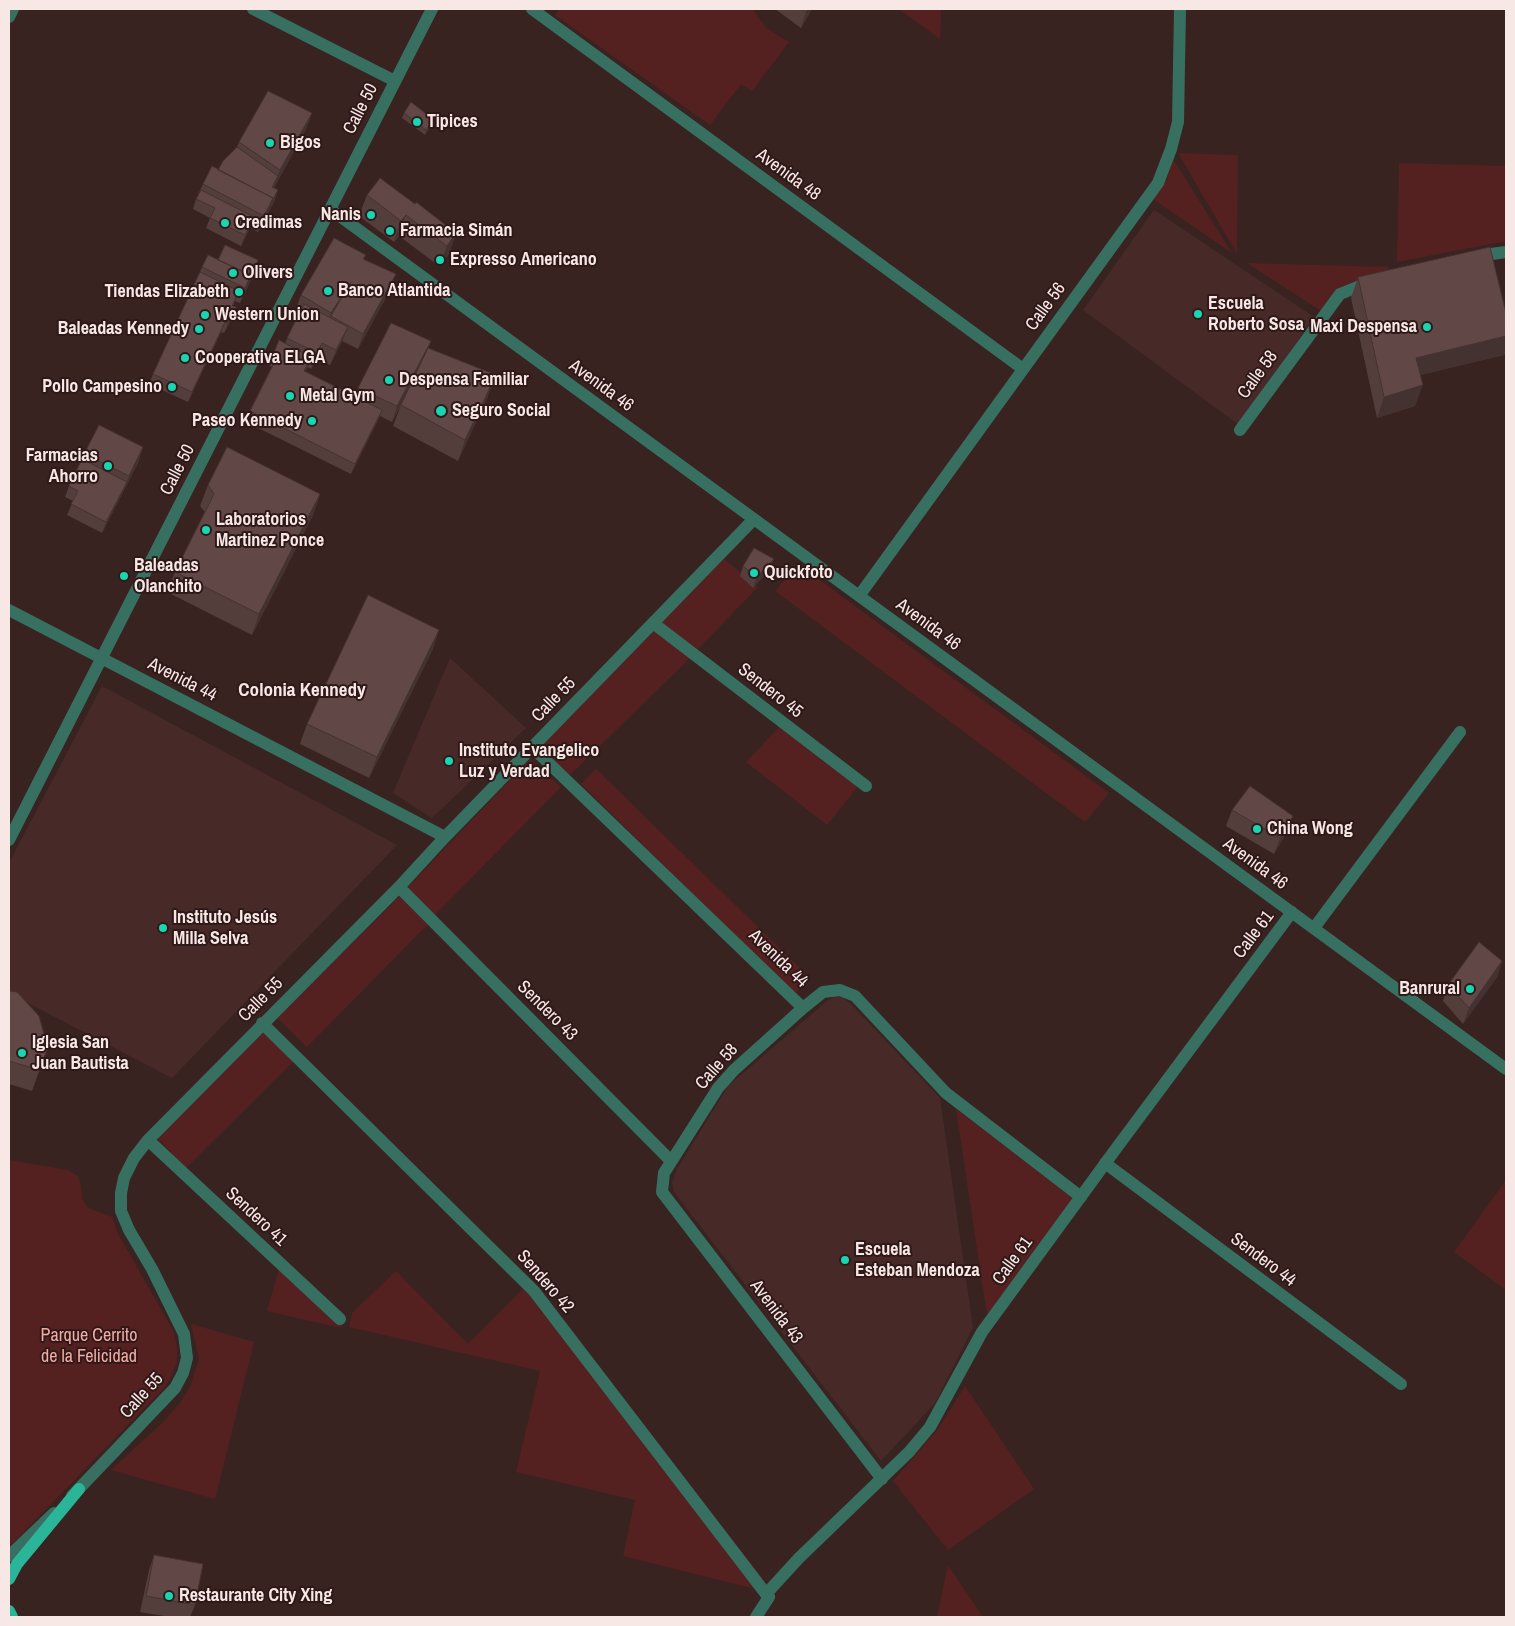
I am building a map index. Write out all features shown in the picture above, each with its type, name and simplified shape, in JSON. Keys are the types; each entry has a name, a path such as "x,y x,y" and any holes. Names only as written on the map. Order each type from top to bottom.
{"main road":[{"path":"9,1579 18,1564 79,1489"},
{"path":"9,1611 12,1617"}],"street":[{"path":"9,17 13,9"},
{"path":"253,9 395,81"},
{"name":"Calle 50","path":"9,840 432,9"},
{"name":"Avenida 48","path":"532,9 1023,369"},
{"name":"Calle 56","path":"859,596 1158,183 1171,149 1178,122 1180,9"},
{"name":"Avenida 46","path":"330,209 1506,1069"},
{"path":"1462,258 1506,252"},
{"name":"Calle 58","path":"1240,430 1340,294 1383,278"},
{"name":"Calle 55","path":"9,1556 79,1489 176,1388 183,1373 186,1358 184,1334 152,1269 129,1230 121,1211 121,1193 124,1178 134,1158 148,1140 398,887 754,519"},
{"name":"Avenida 44","path":"9,610 445,837"},
{"name":"Sendero 45","path":"653,623 866,786"},
{"path":"1314,928 1460,732"},
{"name":"Avenida 44","path":"532,748 803,1008 823,992 840,990 855,996 946,1093 1081,1197"},
{"name":"Sendero 43","path":"398,887 671,1161"},
{"name":"Calle 61","path":"756,1617 769,1597 766,1594 799,1558 909,1452 930,1427 982,1332 1292,912"},
{"name":"Calle 58","path":"671,1161 718,1088 734,1070 803,1008"},
{"name":"Sendero 42","path":"262,1023 534,1291 766,1594"},
{"name":"Sendero 41","path":"148,1140 340,1319"},
{"name":"Avenida 43","path":"671,1161 664,1172 662,1192 882,1479"},
{"name":"Sendero 44","path":"1105,1163 1401,1384"}],"shaded area":[{"name":"Escuela Roberto Sosa","path":"1154,210 1314,317 1239,425 1083,310"},
{"name":"Instituto Evangelico Luz y Verdad","path":"450,658 526,728 432,818 393,793"},
{"name":"Instituto Jesús Milla Selva","path":"102,686 397,845 172,1078 9,993 9,863"},
{"name":"Escuela Esteban Mendoza","path":"834,997 842,997 850,1003 940,1098 973,1328 935,1403 881,1461 674,1192 672,1182 677,1169 728,1086"}],"green space":[{"path":"559,9 753,9 766,28 789,42 752,91 741,84 710,125 555,15"},
{"path":"899,9 941,9 940,39"},
{"path":"1178,153 1238,155 1237,254"},
{"path":"1173,159 1232,253 1153,199 1167,179"},
{"path":"1399,163 1506,166 1506,242 1397,262"},
{"path":"1247,263 1388,267 1389,272 1321,311"},
{"path":"723,558 758,587 697,650 660,623"},
{"path":"798,564 1109,793 1085,822 775,591"},
{"path":"653,630 691,657 570,775 540,747"},
{"path":"780,726 859,785 827,825 746,762"},
{"path":"530,759 561,787 435,915 407,888"},
{"path":"596,769 810,978 795,994 581,784"},
{"path":"401,895 429,923 307,1047 277,1018"},
{"path":"268,1025 299,1056 186,1168 157,1138"},
{"path":"956,1109 1073,1198 987,1315"},
{"name":"Parque Cerrito de la Felicidad","path":"9,1160 68,1170 78,1176 82,1199 88,1208 112,1217 118,1234 174,1332 177,1362 170,1379 163,1389 9,1547"},
{"path":"1506,1180 1506,1290 1454,1252"},
{"path":"280,1265 345,1316 341,1328 267,1311"},
{"path":"396,1271 468,1344 532,1280 762,1578 755,1589 623,1556 635,1500 516,1472 540,1371 349,1327 352,1313"},
{"path":"191,1324 254,1342 215,1499 111,1470 162,1423 180,1403 191,1384 199,1359"},
{"path":"965,1386 1034,1489 948,1550 893,1481 938,1429"},
{"path":"948,1565 983,1617 937,1617"}],"building":[{"name":"Bigos","path":"268,91 312,113 280,170 239,142"},
{"path":"411,102 434,120 426,130 404,113"},
{"path":"237,147 278,176 272,187 278,190 271,203 273,198 218,170 223,161"},
{"path":"212,166 273,198 264,216 203,184"},
{"path":"380,178 415,204 416,202 456,233 447,246 406,215 401,221 367,195"},
{"path":"201,190 254,217 245,235 210,218 215,208 196,199"},
{"path":"334,238 366,255 363,259 396,274 363,334 331,316 351,282 331,313 301,295"},
{"path":"225,245 258,260 249,280 251,275 218,260"},
{"name":"Maxi Despensa","path":"1490,247 1506,313 1506,336 1416,358 1423,385 1384,397 1358,277"},
{"name":"Olivers","path":"208,255 251,275 245,288 202,267"},
{"path":"200,272 239,291 232,306 236,307 228,323 225,322 192,392 153,374"},
{"path":"304,304 348,327 336,350 322,343 317,353 287,338"},
{"name":"Despensa Familiar","path":"391,323 431,341 397,406 358,388"},
{"name":"Paseo Kennedy","path":"279,340 311,357 304,371 382,410 355,464 250,411 277,357 273,355"},
{"name":"Seguro Social","path":"428,348 496,375 465,440 401,405"},
{"path":"99,425 143,447 129,476 84,454"},
{"path":"227,447 320,494 259,614 175,572 214,494 208,485"},
{"path":"82,459 127,482 106,522 71,504 78,491 69,486"},
{"path":"754,548 774,559 757,577 743,566"},
{"path":"368,595 439,630 377,757 307,724"},
{"path":"1250,786 1293,816 1280,838 1232,810"},
{"name":"Banrural","path":"1479,942 1502,961 1469,1008 1448,985"},
{"path":"9,991 17,992 39,1016 48,1048 39,1070 9,1061"},
{"path":"154,1555 203,1564 195,1605 146,1596"}],"place":[{"name":"Tipices","path":"417,122"},
{"name":"Bigos","path":"270,143"},
{"name":"Nanis","path":"371,215"},
{"name":"Credimas","path":"225,223"},
{"name":"Farmacia Simán","path":"390,231"},
{"name":"Expresso Americano","path":"440,260"},
{"name":"Olivers","path":"233,273"},
{"name":"Banco Atlantida","path":"328,291"},
{"name":"Tiendas Elizabeth","path":"239,292"},
{"name":"Escuela Roberto Sosa","path":"1198,314"},
{"name":"Western Union","path":"205,315"},
{"name":"Maxi Despensa","path":"1427,327"},
{"name":"Baleadas Kennedy","path":"199,329"},
{"name":"Cooperativa ELGA","path":"185,358"},
{"name":"Despensa Familiar","path":"389,380"},
{"name":"Pollo Campesino","path":"172,387"},
{"name":"Metal Gym","path":"290,396"},
{"name":"Seguro Social","path":"441,411"},
{"name":"Paseo Kennedy","path":"312,421"},
{"name":"Farmacias Ahorro","path":"108,466"},
{"name":"Laboratorios Martinez Ponce","path":"206,530"},
{"name":"Quickfoto","path":"754,573"},
{"name":"Baleadas Olanchito","path":"124,576"},
{"name":"Instituto Evangelico Luz y Verdad","path":"449,761"},
{"name":"China Wong","path":"1257,829"},
{"name":"Instituto Jesús Milla Selva","path":"163,928"},
{"name":"Banrural","path":"1470,989"},
{"name":"Iglesia San Juan Bautista","path":"22,1053"},
{"name":"Escuela Esteban Mendoza","path":"845,1260"},
{"name":"Restaurante City Xing","path":"169,1596"}],"district":[{"name":"Colonia Kennedy","path":"302,691"}]}
